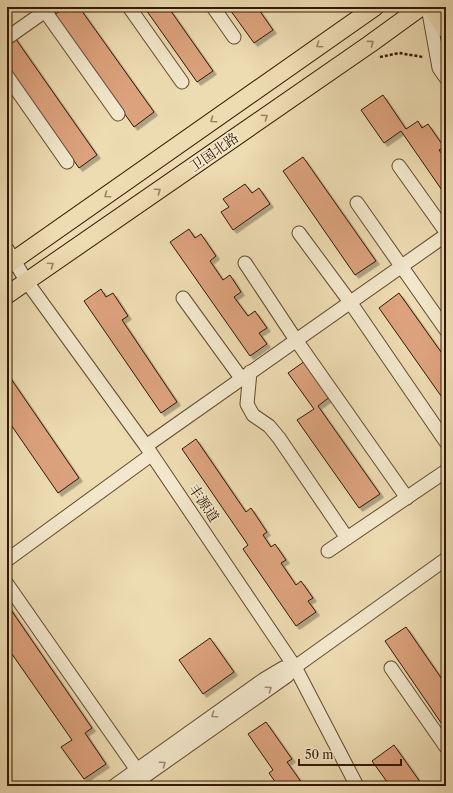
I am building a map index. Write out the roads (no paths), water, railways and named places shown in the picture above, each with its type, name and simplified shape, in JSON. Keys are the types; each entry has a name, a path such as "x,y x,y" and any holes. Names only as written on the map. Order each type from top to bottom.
{"main road":[{"name":"卫国北路","path":"10,258 375,7"},
{"name":"卫国北路","path":"7,295 370,44 421,7"},
{"path":"429,7 446,30"}],"street":[{"path":"129,7 182,82"},
{"path":"213,7 234,38"},
{"path":"429,7 442,73"},
{"path":"7,38 46,8 118,114"},
{"path":"7,76 67,162"},
{"path":"399,166 446,232"},
{"path":"357,203 446,330"},
{"path":"299,233 350,302 446,442"},
{"path":"7,560 245,375 446,235"},
{"name":"丰源道","path":"10,258 148,450 295,666 357,786"},
{"path":"245,263 296,340 407,498"},
{"path":"183,298 245,375 247,404 253,415 269,426 279,438 347,538"},
{"path":"328,551 446,471"},
{"path":"131,786 287,676 295,666 446,559"},
{"path":"7,584 137,770"},
{"path":"114,786 263,680 283,668 295,666"},
{"path":"391,668 446,747"}]}
